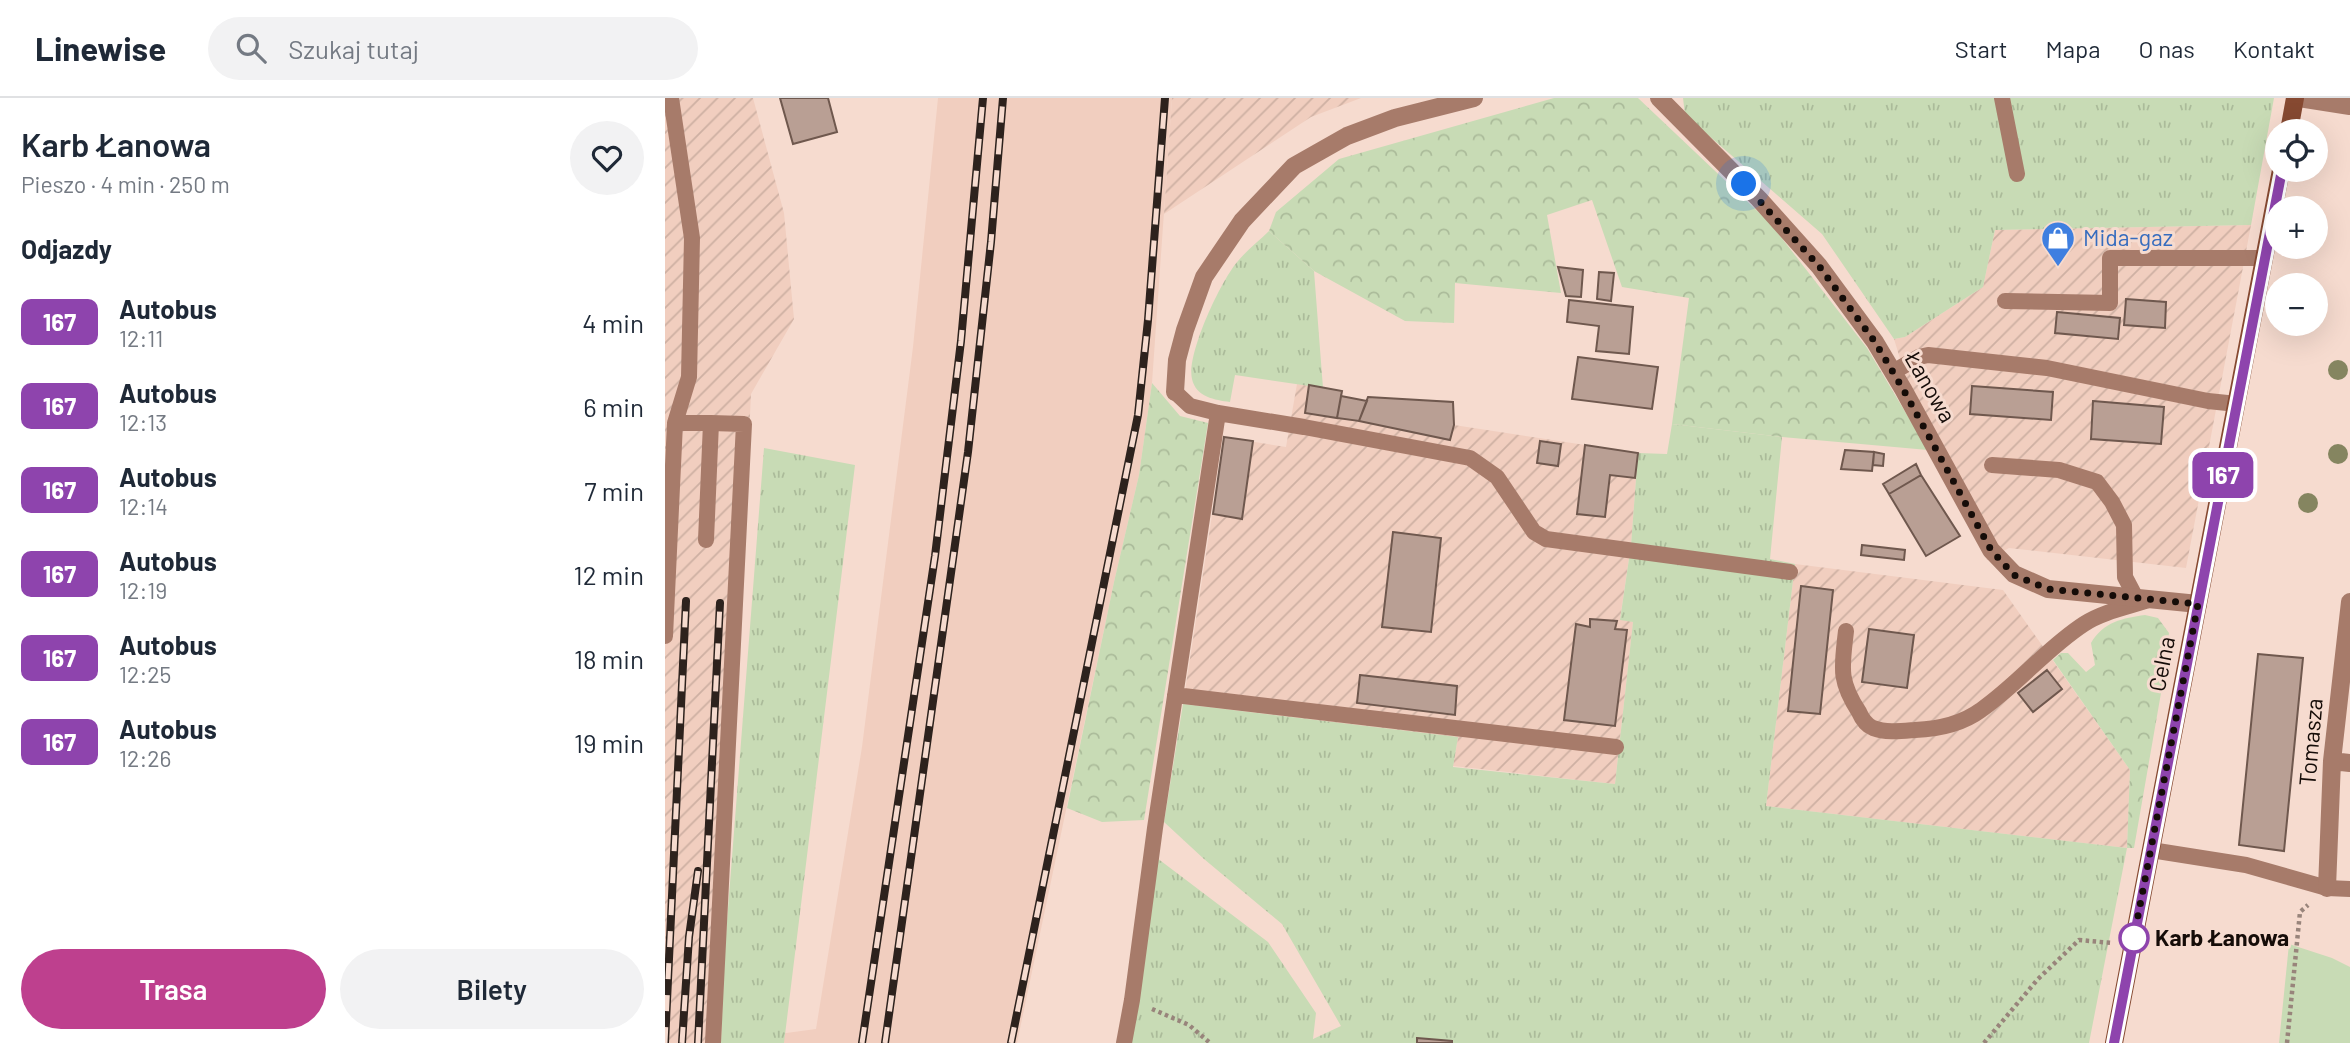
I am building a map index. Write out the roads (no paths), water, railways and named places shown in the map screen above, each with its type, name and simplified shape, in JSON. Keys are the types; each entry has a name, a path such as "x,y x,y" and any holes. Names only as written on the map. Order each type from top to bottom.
{"street":[{"path":"1175,393 1178,360 1185,330 1205,277 1242,222 1294,166 1347,136 1395,118 1474,98"},
{"name":"Łanowa","path":"1659,98 1759,199 1819,266 1875,342 1991,550 2014,575 2048,589 2198,604"},
{"path":"2292,119 2297,98 2350,106"},
{"name":"Celna","path":"2114,1043 2265,258"},
{"name":"Tomasza","path":"2327,888 2332,761 2350,602"},
{"path":"2332,761 2350,763"}],"lane":[{"path":"665,636 675,423 689,377 692,238 671,98"},
{"path":"2002,98 2017,174"},
{"path":"2005,301 2110,303 2110,258 2265,258"},
{"path":"1893,372 1919,357 1929,355 2047,368 2208,401 2237,404"},
{"path":"1175,393 1190,406 1218,413 1470,458 1497,477 1534,532 1546,539 1790,572"},
{"path":"1123,1043 1132,1000 1137,951 1218,413"},
{"path":"675,423 744,424 713,1043"},
{"path":"706,540 711,423"},
{"path":"1992,465 2059,470 2097,482 2112,502 2123,525 2125,577 2135,596"},
{"path":"1846,631 1841,677 1848,695 1866,724 1893,732 1929,730 1952,725 1980,711 2063,638 2088,621 2155,598"},
{"path":"1175,695 1616,747"},
{"path":"2151,850 2246,865 2327,888 2350,889"}],"railway":[{"path":"862,1043 935,556 961,341 983,98"},
{"path":"885,1043 968,452 991,242 1003,98"},
{"path":"1011,1043 1138,415 1165,98"},
{"path":"665,1043 686,601"},
{"path":"698,1043 720,603"},
{"path":"682,1043 689,937 698,871"}],"place":[{"name":"Mida-gaz","path":"2058,268"},
{"name":"Karb Łanowa","path":"2134,938"}]}
